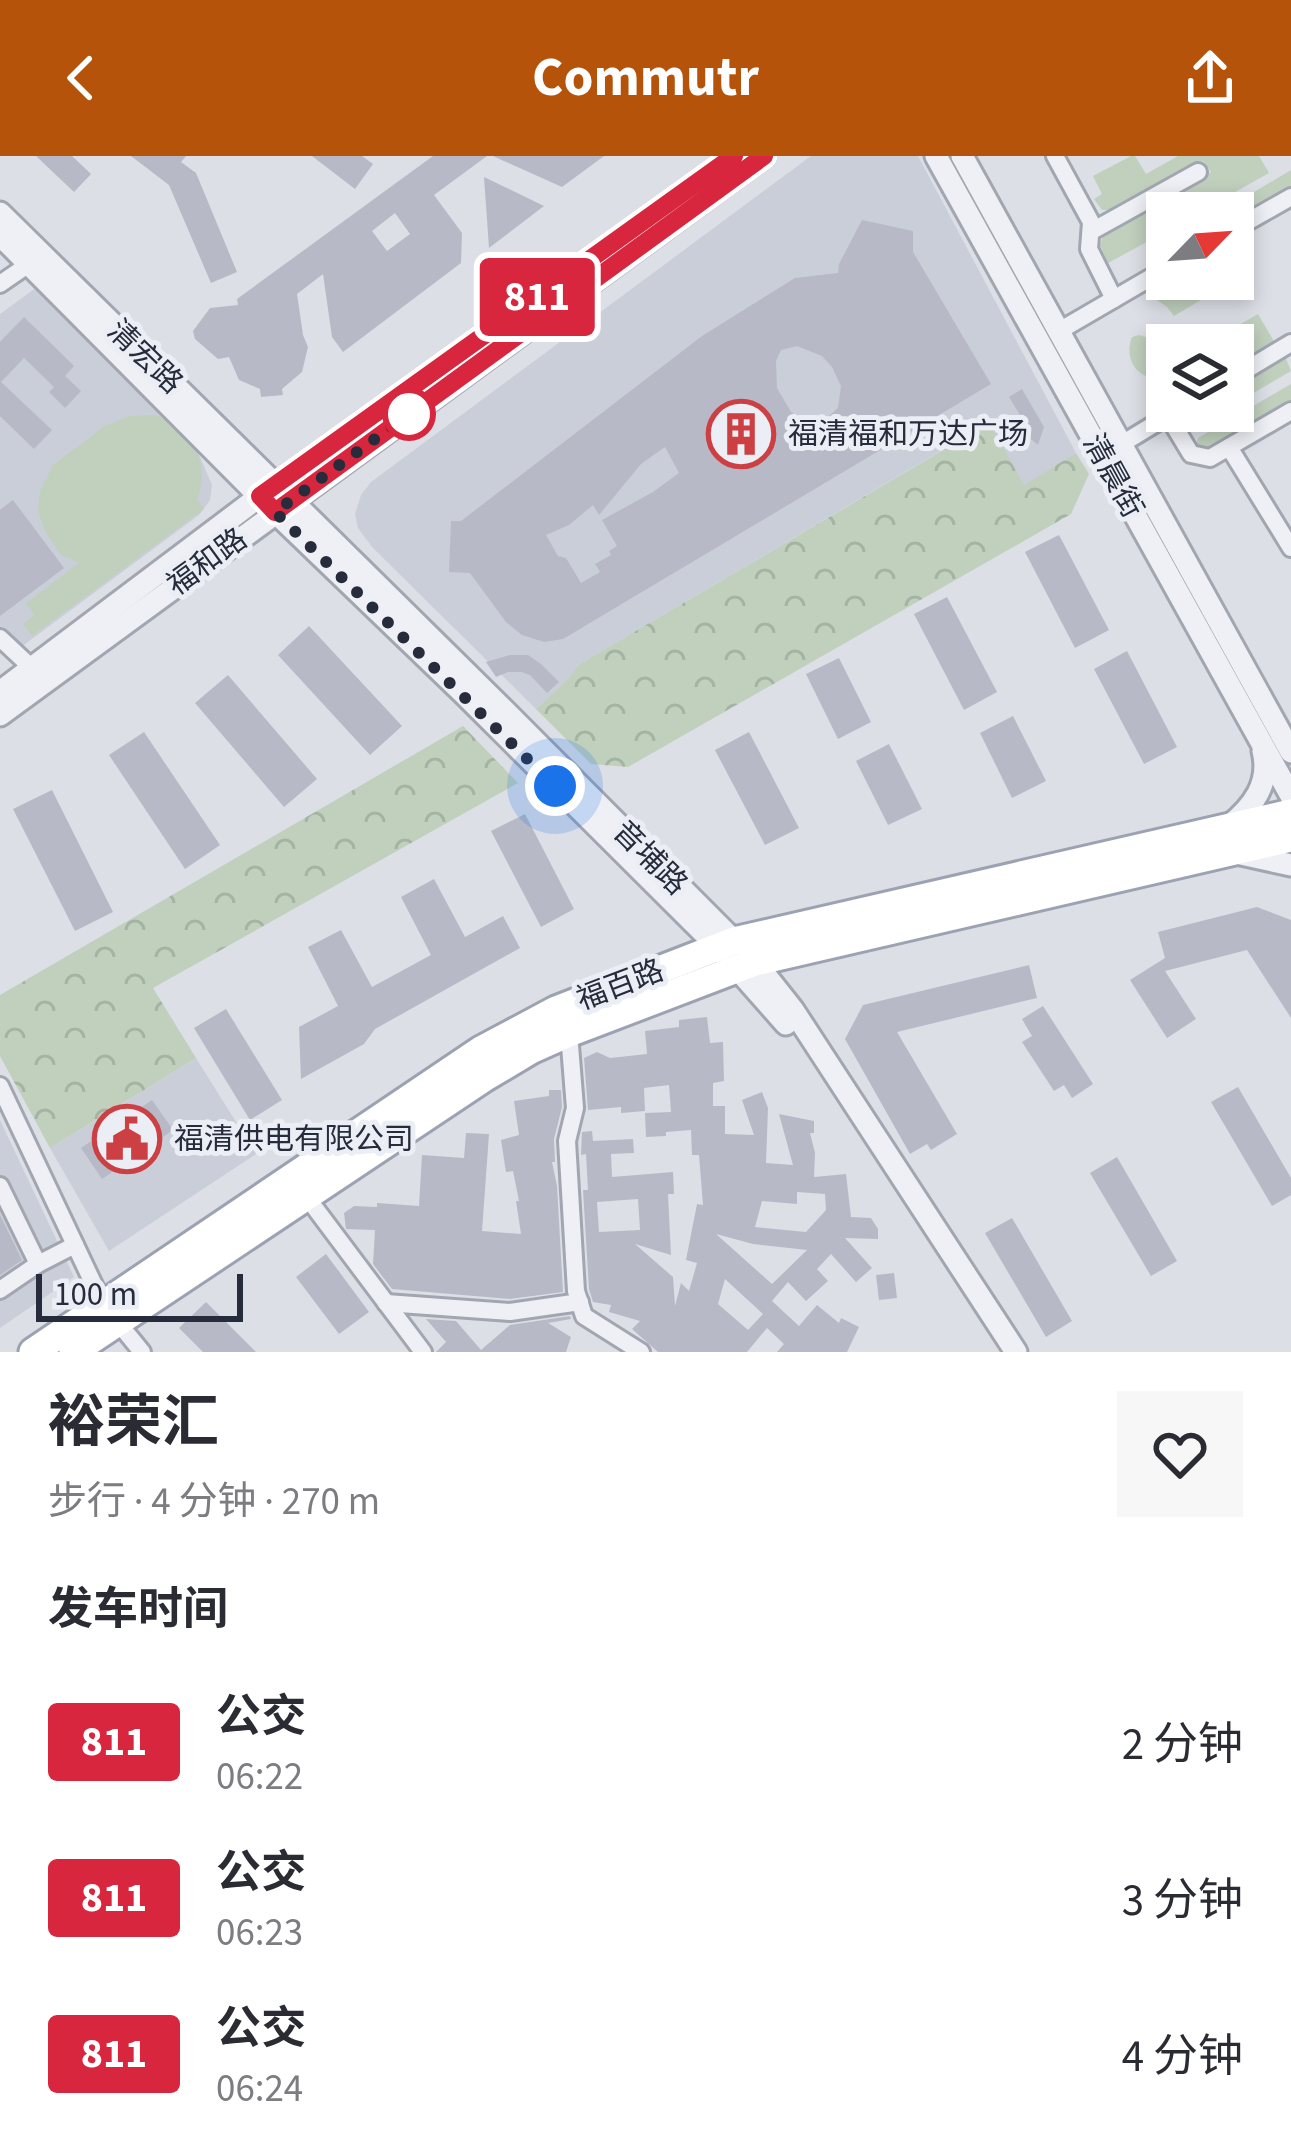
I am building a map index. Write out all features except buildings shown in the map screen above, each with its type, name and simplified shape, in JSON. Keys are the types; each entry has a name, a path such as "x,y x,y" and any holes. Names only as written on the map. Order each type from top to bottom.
{"main road":[{"name":"福百路","path":"1229,842 1291,813"},
{"name":"福百路","path":"73,1352 110,1314 481,1050 556,1010 736,954 1229,842 1291,838"},
{"name":"福百路","path":"33,1352 110,1314 306,1196 531,1050 736,954"}],"street":[{"name":"福和路","path":"0,715 275,498 734,156"},
{"name":"福和路","path":"0,692 764,156"},
{"name":"清晨街","path":"936,156 1276,735 1291,752"},
{"name":"清晨街","path":"962,156 1276,735 1291,796"},
{"path":"1055,156 1091,222 1089,248 1114,298"},
{"path":"1092,231 1198,172"},
{"path":"1254,218 1291,197"},
{"name":"清宏路","path":"0,213 275,498"},
{"name":"清宏路","path":"0,235 275,498"},
{"path":"0,284 29,264"},
{"path":"1059,331 1146,280"},
{"path":"1254,366 1291,344"},
{"path":"1181,432 1191,454 1210,458 1291,410"},
{"path":"1120,445 1146,430"},
{"path":"1229,447 1291,548"},
{"name":"音埔路","path":"275,498 736,954"},
{"path":"0,638 32,668"},
{"path":"1276,735 1255,801 1229,842 1291,866"},
{"path":"736,954 998,1352"},
{"path":"736,954 793,1010 1016,1352"},
{"path":"569,1033 575,1108 567,1142 576,1291 584,1316 641,1352"},
{"path":"0,1086 110,1314 142,1352"},
{"path":"0,1186 38,1264"},
{"path":"306,1196 423,1352"},
{"path":"0,1290 75,1245"},
{"path":"386,1304 510,1312 580,1302"}],"shaded area":[{"path":"811,156 918,156 1076,453 1024,486 988,423 578,665 536,709 372,547 358,528 355,514 361,495 371,482"},
{"path":"37,287 194,443 212,485 210,500 199,515 17,650 0,631 0,314"},
{"path":"196,1058 256,1154 109,1251 50,1148"},
{"path":"0,1120 74,1277 0,1328"}],"green space":[{"path":"1131,156 1146,174 1178,156 1259,156 1269,173 1235,192 1174,192 1211,172 1203,161 1114,210 1102,210 1094,199 1102,194 1093,176"},
{"path":"1291,170 1291,188 1254,210 1254,192"},
{"path":"1146,208 1146,242 1108,263 1100,245 1105,230"},
{"path":"1157,300 1201,300 1174,316"},
{"path":"1258,314 1275,343 1254,355 1254,324 1241,324"},
{"path":"1132,337 1146,338 1146,376 1131,358"},
{"path":"1285,356 1291,371 1254,393 1254,374"},
{"path":"1291,384 1291,401 1254,423 1254,405"},
{"path":"155,415 179,429 195,448 202,472 197,499 204,509 32,636 23,624 34,615 26,603 79,563 61,555 38,511 40,491 53,465 105,426 129,416"},
{"path":"989,423 1024,485 1076,453 1089,474 1071,514 628,767 591,764 536,709 578,665"},
{"path":"1208,432 1238,432 1205,451 1196,445"},
{"path":"463,726 518,783 153,988 196,1058 50,1148 0,1056 0,995"}],"bus line":[{"name":"811","path":"734,156 260,496 275,512 764,156"}],"place":[{"name":"福清福和万达广场","path":"741,434"},
{"name":"福清供电有限公司","path":"127,1139"}],"route":[{"path":"409,414 275,512 555,786"}]}
